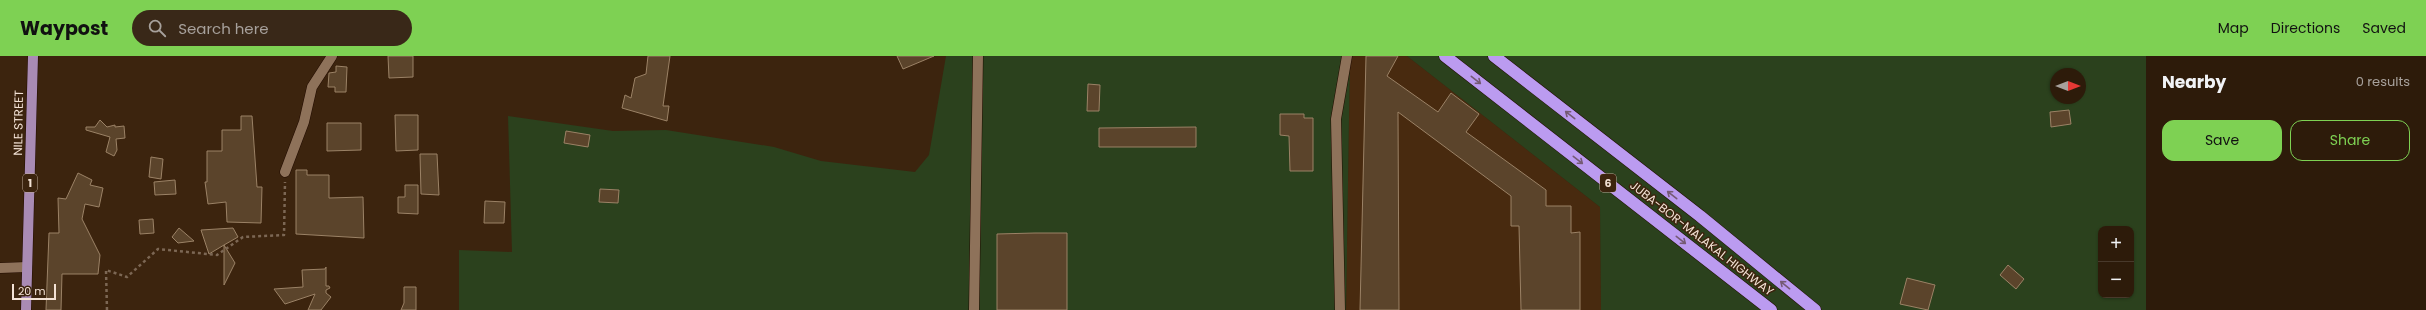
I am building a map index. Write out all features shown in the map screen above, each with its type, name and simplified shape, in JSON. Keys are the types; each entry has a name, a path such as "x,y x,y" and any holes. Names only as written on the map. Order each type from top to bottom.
{"highway":[{"name":"JUBA-BOR-MALAKAL HIGHWAY","path":"1445,56 1771,310"},
{"name":"JUBA-BOR-MALAKAL HIGHWAY","path":"1494,56 1700,216 1815,310"}],"main road":[{"name":"NILE STREET","path":"26,310 33,56"}],"street":[{"path":"285,172 304,122 312,87 332,56"},
{"path":"974,310 978,56"},
{"path":"1340,310 1336,119 1347,56"},
{"path":"0,268 27,267"}],"path":[{"path":"107,310 106,270 126,277 158,249 218,255 243,237 284,235 285,172"}],"shaded area":[{"path":"1350,56 1407,56 1600,207 1601,310 1346,310"}],"green space":[{"path":"946,56 1350,56 1346,310 459,310 459,250 512,252 508,116 613,131 666,130 774,147 821,161 915,172 929,155"},
{"path":"1407,56 2146,56 2146,310 1601,310 1600,207"}],"building":[{"path":"388,56 413,56 413,77 389,78"},
{"path":"648,56 670,56 663,106 669,106 667,121 622,108 625,95 631,98 635,78 646,74"},
{"path":"897,56 934,56 903,69"},
{"path":"1366,56 1398,56 1387,76 1438,112 1451,93 1479,114 1466,132 1546,190 1546,206 1571,206 1571,233 1580,232 1580,310 1521,310 1519,226 1511,226 1511,196 1398,112 1399,310 1360,310"},
{"path":"336,66 347,67 346,92 335,92 335,87 328,87 329,73 336,72"},
{"path":"1088,84 1100,85 1099,111 1087,111"},
{"path":"2069,110 2071,124 2051,127 2050,112"},
{"path":"1280,114 1304,114 1304,118 1313,118 1313,171 1290,171 1289,136 1280,135"},
{"path":"395,115 418,115 418,150 396,151"},
{"path":"241,116 252,116 257,187 262,187 261,223 227,222 226,202 208,204 205,182 207,182 207,151 222,151 222,130 241,130"},
{"path":"100,120 107,127 115,125 115,127 124,126 125,138 116,139 117,150 114,156 106,152 110,137 86,130 86,127 95,127"},
{"path":"327,123 361,123 361,150 327,151"},
{"path":"1196,127 1196,147 1099,147 1099,128"},
{"path":"566,131 590,135 588,147 564,143"},
{"path":"420,154 437,154 439,195 421,194"},
{"path":"151,157 163,159 161,179 149,177"},
{"path":"296,170 307,170 307,175 329,175 329,198 363,197 364,238 296,234"},
{"path":"78,173 92,180 90,185 103,188 99,207 85,204 82,219 100,255 98,274 62,274 61,310 46,310 49,233 59,233 58,198 66,199"},
{"path":"175,180 176,194 155,195 154,182"},
{"path":"405,185 418,185 418,214 398,213 398,197 405,197"},
{"path":"600,189 619,190 618,203 599,202"},
{"path":"485,201 505,202 504,223 484,223"},
{"path":"153,219 154,233 140,234 139,220"},
{"path":"179,228 194,241 178,243 172,237"},
{"path":"233,228 238,237 209,254 201,230"},
{"path":"1067,233 1067,310 997,310 997,234"},
{"path":"224,245 235,263 224,285"},
{"path":"2008,265 2024,279 2016,289 2000,275"},
{"path":"326,267 326,286 329,286 330,288 326,290 326,293 331,297 321,310 308,310 315,294 285,304 274,289 303,287 302,270 325,269"},
{"path":"1907,278 1935,285 1928,310 1900,304"},
{"path":"404,287 416,287 416,310 401,310 404,303"}]}
